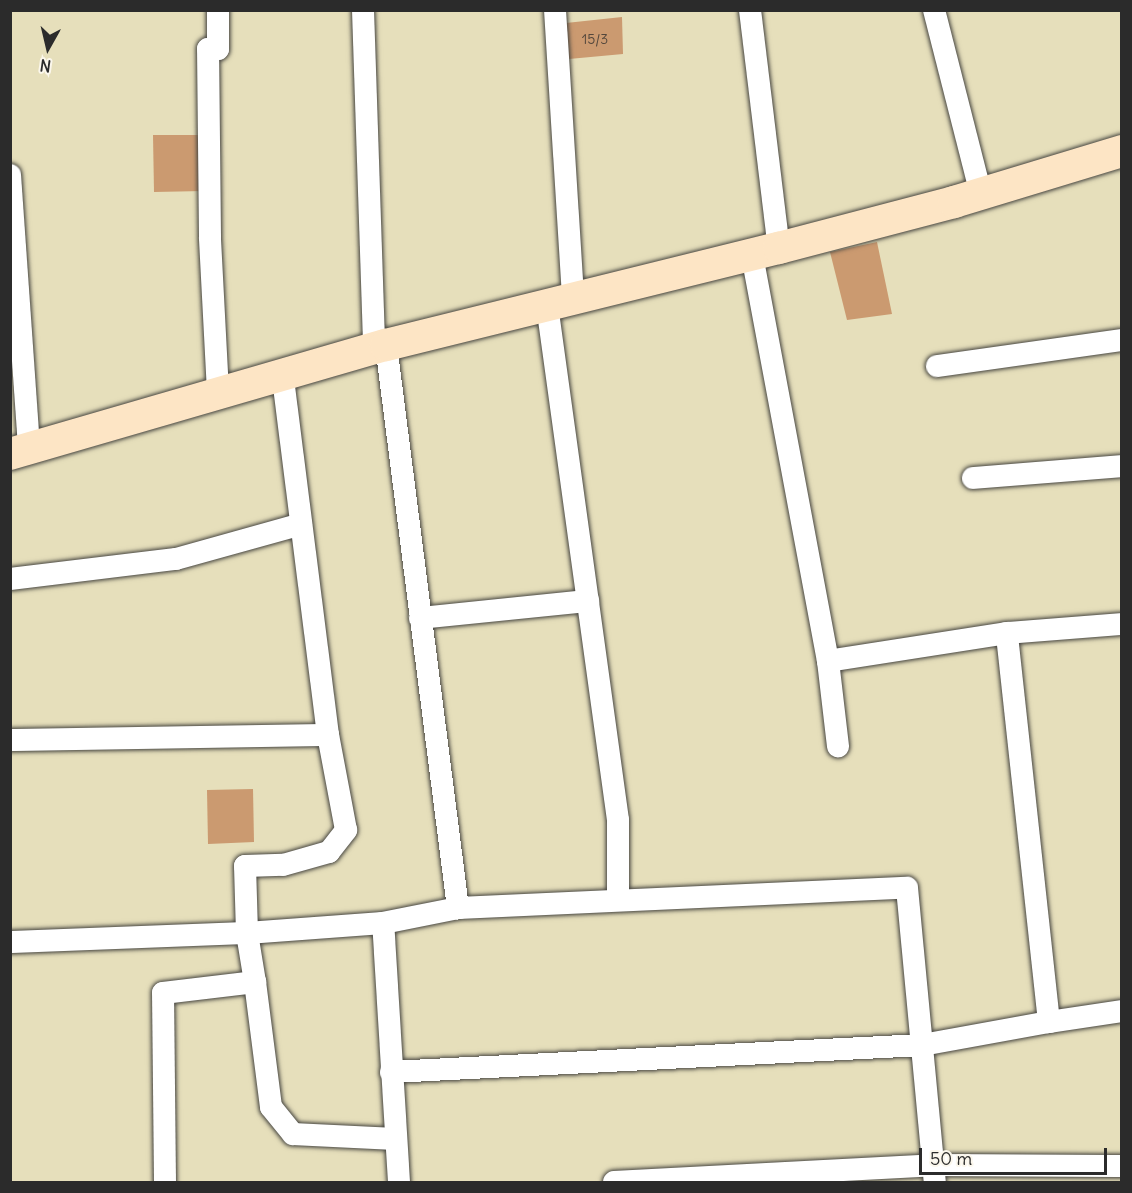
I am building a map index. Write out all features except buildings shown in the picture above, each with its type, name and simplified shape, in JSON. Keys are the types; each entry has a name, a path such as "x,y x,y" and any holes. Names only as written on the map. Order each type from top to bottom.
{"main road":[{"path":"20,451 380,346 766,252 981,194 1122,151"}],"street":[{"path":"218,10 218,49 208,49 210,237 218,392"},
{"path":"363,10 380,346 420,618 458,908"},
{"path":"555,10 560,302 588,601 618,820 618,900"},
{"path":"750,10 766,252 828,661 838,746"},
{"path":"934,10 981,194"},
{"path":"10,175 20,451"},
{"path":"937,366 1122,340"},
{"path":"282,374 328,735 346,830 328,852 283,865 245,866 247,933 271,1107 293,1134 395,1139"},
{"path":"973,478 1122,466"},
{"path":"10,579 176,559 301,524"},
{"path":"420,618 588,601"},
{"path":"828,661 1007,633 1122,624"},
{"path":"1007,633 1049,1022"},
{"path":"10,740 328,735"},
{"path":"10,942 247,933 383,923 458,908 907,888 934,1174"},
{"path":"383,923 399,1182"},
{"path":"165,1182 163,993 255,982"},
{"path":"391,1072 922,1045 1122,1011"},
{"path":"614,1182 934,1174 1122,1166"}]}
